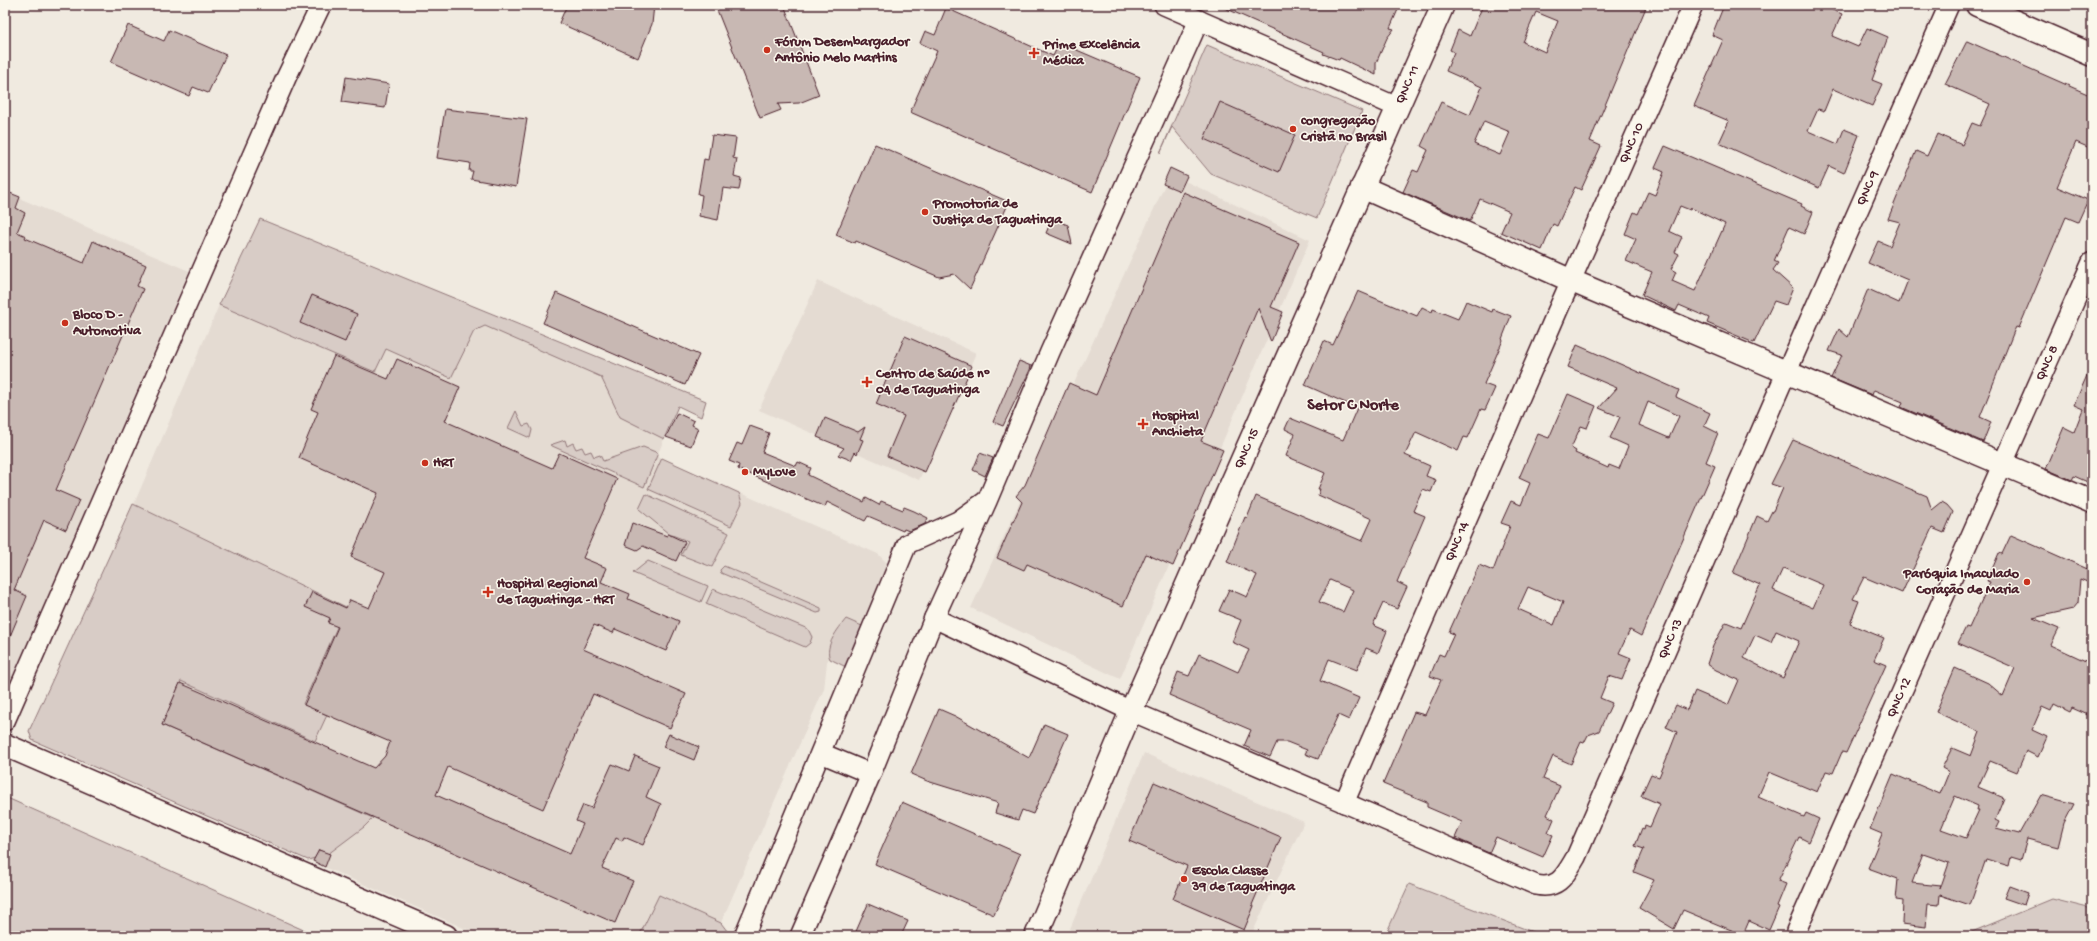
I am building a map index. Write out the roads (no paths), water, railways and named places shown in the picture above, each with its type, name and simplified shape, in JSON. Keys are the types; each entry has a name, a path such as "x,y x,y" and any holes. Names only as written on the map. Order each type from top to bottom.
{"street":[{"path":"5,721 118,467 286,78 321,5"},
{"name":"QNC 11","path":"1362,186 1443,5"},
{"name":"QNC 10","path":"1572,281 1693,5"},
{"name":"QNC 9","path":"1787,371 1949,5"},
{"path":"1977,5 2092,55"},
{"path":"1172,7 1397,107"},
{"path":"800,936 871,774 934,618 987,501 1050,352 1199,20"},
{"path":"1362,186 1572,281 1787,371 2092,502"},
{"name":"QNC 15","path":"1036,936 1131,710 1362,186"},
{"name":"QNC 8","path":"2003,464 2092,262"},
{"name":"QNC 14","path":"1344,804 1572,281"},
{"name":"QNC 13","path":"1344,804 1536,885 1546,888 1555,885 1565,875 1576,857 1787,371"},
{"name":"QNC 12","path":"1796,932 2003,464"},
{"path":"744,936 907,544 958,522 987,501"},
{"path":"934,618 1131,710 1344,804"},
{"path":"5,745 446,936"},
{"path":"821,753 871,774"}],"place":[{"name":"Fórum Desembargador Antônio Melo Martins","path":"767,50"},
{"name":"Prime Excelência Médica","path":"1034,53"},
{"name":"congregação Cristã no Brasil","path":"1293,129"},
{"name":"Promotoria de Justiça de Taguatinga","path":"925,212"},
{"name":"Bloco D - Automotiva","path":"65,323"},
{"name":"Centro de Saúde nº 04 de Taguatinga","path":"867,382"},
{"name":"Hospital Anchieta","path":"1143,424"},
{"name":"HRT","path":"425,463"},
{"name":"MyLove","path":"745,472"},
{"name":"Paróquia Imaculado Coração de Maria","path":"2027,582"},
{"name":"Hospital Regional de Taguatinga - HRT","path":"488,592"},
{"name":"Escola Classe 39 de Taguatinga","path":"1184,879"}],"district":[{"name":"Setor C Norte","path":"1353,406"}]}
